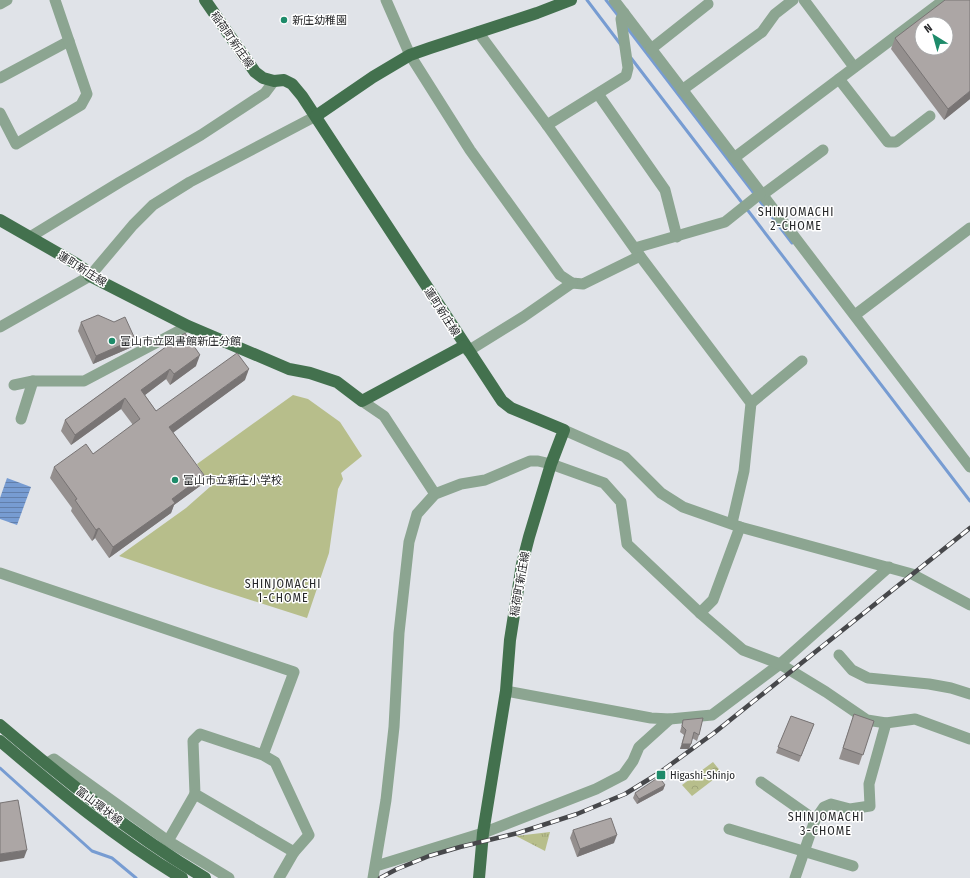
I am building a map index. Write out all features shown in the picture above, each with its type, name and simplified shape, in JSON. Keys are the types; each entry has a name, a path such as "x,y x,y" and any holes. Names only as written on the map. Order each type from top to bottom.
{"main road":[{"name":"稲荷町新庄線","path":"205,0 255,72 263,78 274,81 284,80 292,84 316,116"},
{"path":"316,116 373,76 410,56 430,48 538,13 571,0"},
{"name":"蓮町新庄線","path":"0,220 75,263 84,269 90,276 188,326 289,369 310,372 337,382 362,401 466,348 316,116"},
{"path":"466,348 502,401 511,408 564,430"},
{"name":"稲荷町新庄線","path":"479,878 483,833 506,691 510,640 522,564 551,464 564,430"},
{"name":"富山環状線","path":"0,725 168,863 182,878"},
{"name":"富山環状線","path":"0,742 51,784 138,850 205,878"}],"street":[{"path":"0,4 8,0"},
{"path":"0,113 16,144 81,104 87,94 55,0"},
{"path":"386,0 410,56 470,150 560,275 572,283 584,284 638,252 677,236 725,222 739,210 823,150"},
{"path":"614,0 734,158 760,195 855,315 970,467"},
{"path":"682,90 762,32 775,14 793,0"},
{"path":"804,0 854,67"},
{"path":"734,158 944,0"},
{"path":"651,49 708,4"},
{"path":"547,125 626,76 628,68 621,19 624,13"},
{"path":"478,32 638,252 751,403 744,471 736,525 713,600 700,613"},
{"path":"0,78 69,41"},
{"path":"839,79 888,142 896,142 930,116"},
{"path":"30,237 201,135 265,93 274,81"},
{"path":"598,94 666,190 677,236"},
{"path":"0,327 90,276 133,224 152,205 190,182 316,116"},
{"path":"855,315 970,228"},
{"path":"466,348 523,317 572,283"},
{"path":"14,385 33,381 84,381 188,326"},
{"path":"751,403 802,361"},
{"path":"21,419 33,381"},
{"path":"362,401 384,416 435,494"},
{"path":"564,430 625,457 661,493 683,507 736,525 912,574 970,605"},
{"path":"373,878 387,792 394,727 399,633 409,542 417,514 435,494 461,484 485,480 530,461 551,464 604,483 621,502 627,544 700,613 743,650 780,664 826,692 867,720 886,723 915,719 970,739"},
{"path":"506,691 651,718 670,719 712,715 780,664 889,567"},
{"path":"0,572 294,672 263,754"},
{"path":"839,655 852,670 868,678 929,684 951,688 970,694"},
{"path":"376,866 483,833 596,789 623,775 639,747 670,719"},
{"path":"795,878 815,820 824,807 831,804 850,810 870,806 869,784 886,723"},
{"path":"168,841 195,794 193,741 200,734 263,754 275,762 309,835 294,852 279,878"},
{"path":"46,764 54,759 168,841 229,878"},
{"path":"761,782 815,820"},
{"path":"195,794 294,852"},
{"path":"729,829 853,866"}],"green space":[{"path":"293,395 308,399 340,422 362,456 341,473 343,479 338,489 329,553 307,618 119,556 186,508 211,486 197,464"},
{"path":"713,762 722,773 692,796 682,785"},
{"path":"550,832 545,851 516,836"}],"water":[{"path":"7,478 31,487 17,525 0,519 0,498"}],"building":[{"path":"945,0 970,0 970,91 948,109 895,38 914,24 914,56 954,56 954,16 924,16"},
{"path":"98,315 114,322 125,317 135,339 96,356 81,322"},
{"path":"185,333 200,355 174,374 170,369 141,390 156,411 237,353 249,369 169,427 204,475 172,499 175,503 113,547 99,528 96,530 75,500 77,499 54,467 86,444 93,454 140,419 125,398 75,435 65,420"},
{"path":"854,714 874,721 863,755 843,748"},
{"path":"791,716 814,724 801,756 778,747"},
{"path":"703,718 699,735 694,732 691,744 682,744 686,730 682,726 683,720"},
{"path":"659,777 665,785 639,799 635,793"},
{"path":"18,800 27,850 0,854 0,803"},
{"path":"611,818 617,835 580,849 573,830"}],"waterway":[{"path":"587,0 621,45"},
{"path":"606,0 620,18"},
{"path":"625,25 792,243"},
{"path":"631,58 743,204"},
{"path":"746,208 970,501"},
{"path":"0,768 92,851 112,858 136,878"}],"railway":[{"path":"380,878 397,869 429,856 518,833 577,814 625,794 659,773 714,733 970,528"}],"place":[{"name":"新庄幼稚園","path":"284,20"},
{"name":"富山市立図書館新庄分館","path":"112,341"},
{"name":"富山市立新庄小学校","path":"175,480"},
{"name":"Higashi-Shinjo","path":"661,775"}],"district":[{"name":"SHINJOMACHI 2-CHOME","path":"796,219"},
{"name":"SHINJOMACHI 1-CHOME","path":"283,591"},
{"name":"SHINJOMACHI 3-CHOME","path":"826,824"}]}
